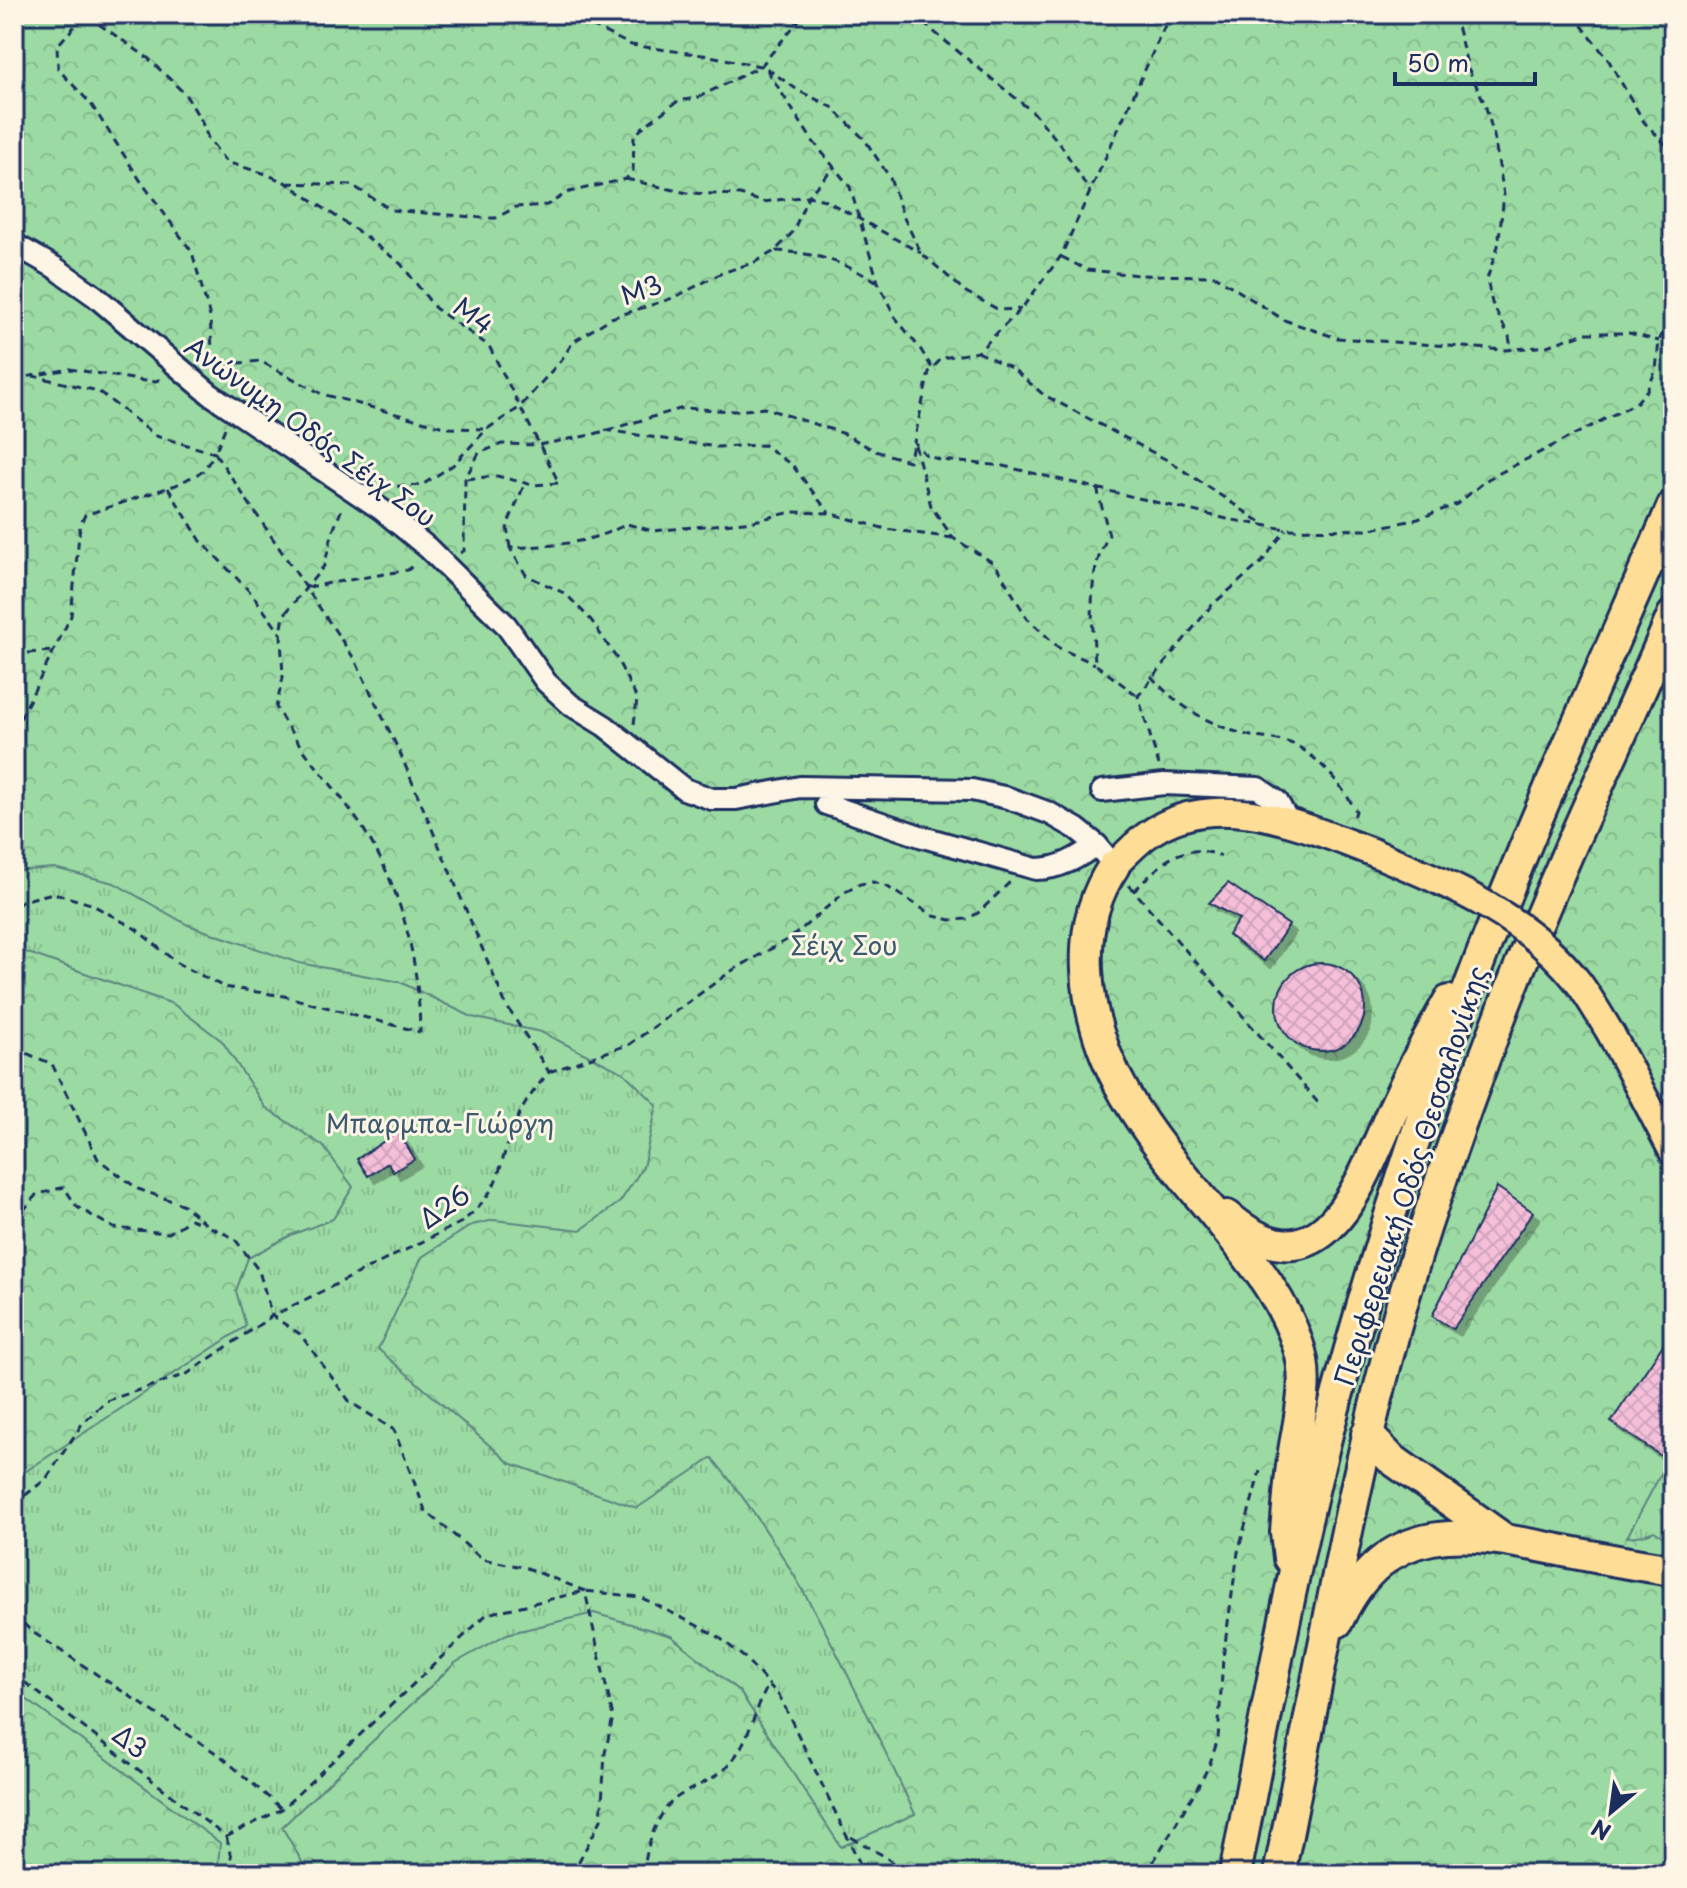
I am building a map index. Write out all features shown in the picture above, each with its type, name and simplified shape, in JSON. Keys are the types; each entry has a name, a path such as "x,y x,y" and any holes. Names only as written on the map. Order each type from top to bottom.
{"highway":[{"name":"Περιφερειακή Οδός Θεσσαλονίκης","path":"1235,1874 1326,1437 1359,1320 1423,1123 1495,924 1523,852 1673,506"},
{"name":"Περιφερειακή Οδός Θεσσαλονίκης","path":"1279,1874 1367,1434 1426,1225 1494,1033 1562,867 1673,615"},
{"path":"1106,856 1087,938 1088,985 1099,1043 1131,1106 1273,1290 1299,1347 1303,1370 1302,1395 1291,1467 1286,1532 1293,1588"},
{"path":"1192,1186 1232,1221 1270,1242 1288,1245 1303,1243 1333,1225 1361,1182 1404,1086 1471,961 1495,924"},
{"path":"1367,1434 1390,1458 1503,1539"},
{"path":"1304,1752 1334,1629 1347,1603 1371,1569 1396,1551 1430,1539 1469,1536 1503,1539 1673,1570"}],"main road":[{"path":"1106,856 1192,816 1250,813 1289,822 1360,848 1484,902 1527,930 1576,980 1611,1034 1673,1152"}],"street":[{"name":"Ανώνυμη Οδός Σέιχ Σου","path":"14,244 95,296 185,375 351,489 428,548 506,625 546,682 571,705 605,726 684,789 712,799 736,799 800,787 972,790 1008,798 1049,813 1077,829 1106,856"},
{"path":"1102,791 1164,784 1258,788 1277,801 1289,822"},
{"path":"826,804 923,837 1036,869 1106,856"}],"path":[{"path":"81,14 57,46 58,69 91,104 192,252 210,317 213,365"},
{"name":"M4","path":"90,14 93,20 148,58 185,94 208,138 226,162 287,183 401,264 435,308 489,346 559,483 525,483"},
{"path":"551,14 596,28 631,45 763,67 799,91 832,107 865,140 890,178 903,216 921,253"},
{"path":"626,179 633,170 634,137 643,127 678,101 697,98 763,67 804,14"},
{"path":"912,14 1034,113 1061,145 1090,192"},
{"path":"978,352 1022,308 1061,256 1167,21 1173,14"},
{"path":"1454,14 1468,68 1485,104 1494,136 1504,195 1498,246 1487,279 1492,303 1509,336 1511,349"},
{"path":"1573,14 1609,61 1644,122 1673,152"},
{"path":"763,67 812,140 850,187 878,282 895,317 932,368"},
{"name":"M3","path":"351,489 422,485 453,465 487,429 519,408 573,342 611,318 673,298 775,251 793,232 808,196 834,167"},
{"path":"287,183 352,185 391,210 484,218 496,218 516,207 547,205 569,192 626,179 687,193 740,195 763,202 808,196 825,200 921,253 966,292 999,310 1022,308"},
{"path":"775,251 809,252 843,264 878,282"},
{"path":"1061,256 1087,270 1139,275 1215,276 1284,320 1337,338 1413,342 1449,348 1511,349 1547,346 1585,333 1629,333 1659,341"},
{"path":"914,442 925,454 940,460 1003,466 1118,495 1265,525 1286,529 1367,530 1418,519 1457,504 1488,479 1636,403 1647,390 1656,370 1659,341 1673,311"},
{"path":"444,563 464,551 465,479 479,453 502,444 538,445 591,435 683,408 734,411 765,408 845,434 875,451 909,461 929,372 942,358 978,352 1013,369 1044,395 1169,461 1265,525"},
{"path":"14,379 70,369 151,382 185,375 203,366 260,361 322,394 448,428 487,429"},
{"path":"29,375 98,391 156,436 215,453 308,587 361,673 400,753 506,1005 549,1072 630,1044 733,970 792,937 845,892 860,884 873,882 886,886 934,916 951,920 967,919 978,913 1011,881"},
{"path":"14,731 71,616 80,525 85,515 168,488 203,471 215,453 232,410"},
{"path":"603,430 716,447 764,445 793,466 829,513"},
{"path":"914,442 931,506 953,538 995,564 1027,618 1059,648 1095,664 1138,696 1164,784"},
{"path":"465,479 497,476 525,483 507,526 510,548 526,575 566,594 574,602 591,620 617,659 637,699 633,749"},
{"path":"168,488 201,541 252,594 281,634"},
{"path":"1095,664 1092,583 1098,553 1109,535 1097,488"},
{"path":"17,906 22,901 53,893 91,904 136,929 177,963 224,987 284,996 420,1032 412,940 388,875 362,826 288,730 276,707 283,678 281,634 284,615 324,566 333,531 351,489"},
{"path":"510,548 566,545 600,537 627,524 653,531 754,521 792,512 829,513 886,529 953,538"},
{"path":"1138,696 1151,676 1212,605 1262,562 1286,529"},
{"path":"308,587 408,570 423,558 428,548"},
{"path":"14,654 53,651"},
{"path":"1151,676 1164,691 1196,713 1248,735 1297,745 1328,770 1356,811 1360,848"},
{"path":"1134,891 1164,862 1184,851 1204,850 1221,856"},
{"path":"1106,856 1321,1106"},
{"path":"14,1048 52,1064 98,1159 138,1189 184,1205 208,1226"},
{"name":"Δ26","path":"14,1504 46,1479 82,1424 106,1401 187,1374 272,1316 449,1229 477,1210 496,1186 513,1128 525,1102 549,1072"},
{"path":"14,1222 36,1195 64,1187 77,1207 114,1228 169,1233 191,1219 234,1238 259,1271 272,1316 300,1334 350,1402 394,1430 425,1510 482,1559 527,1568 585,1591 640,1597 716,1635 745,1658 780,1697 865,1874"},
{"path":"1146,1874 1209,1766 1218,1739 1223,1658 1238,1552 1260,1471"},
{"path":"235,1874 226,1837 282,1809 487,1614 585,1591"},
{"path":"572,1874 601,1820 605,1753 613,1717 585,1591"},
{"path":"14,1614 31,1631 222,1757 282,1809"},
{"name":"Δ3","path":"14,1674 226,1837"},
{"path":"644,1874 654,1833 664,1810 675,1798 725,1770 742,1748 760,1698 769,1684"},
{"path":"849,1836 908,1874"}],"green space":[{"name":"Σέιχ Σου","path":"14,14 1673,14 1673,1874 14,1874"},
{"name":"Μπαρμπα-Γιώργη","path":"54,868 114,883 188,925 299,963 400,982 472,1017 541,1032 624,1073 657,1105 643,1167 620,1202 581,1230 494,1220 472,1225 422,1257 378,1349 510,1463 637,1508 712,1458 744,1498 799,1584 848,1675 915,1814 841,1847 740,1692 671,1636 594,1613 507,1634 455,1663 282,1827 309,1874 217,1874 220,1843 14,1690 14,1479 246,1326 236,1291 248,1258 291,1235 333,1219 353,1187 323,1146 265,1107 222,1041 173,1004 14,948 14,871"},
{"path":"1664,1468 1673,1474 1673,1543 1654,1531 1627,1537"}],"building":[{"path":"1228,883 1289,925 1264,961 1228,935 1239,919 1209,903"},
{"path":"1321,963 1338,966 1352,976 1362,990 1365,1007 1362,1024 1352,1038 1338,1048 1321,1051 1304,1048 1290,1038 1280,1024 1277,1007 1280,990 1290,976 1304,966"},
{"path":"398,1132 415,1159 393,1172 388,1163 368,1176 357,1159"},
{"path":"1497,1187 1533,1212 1453,1329 1432,1316"},
{"path":"1673,1330 1673,1464 1611,1422"}]}
